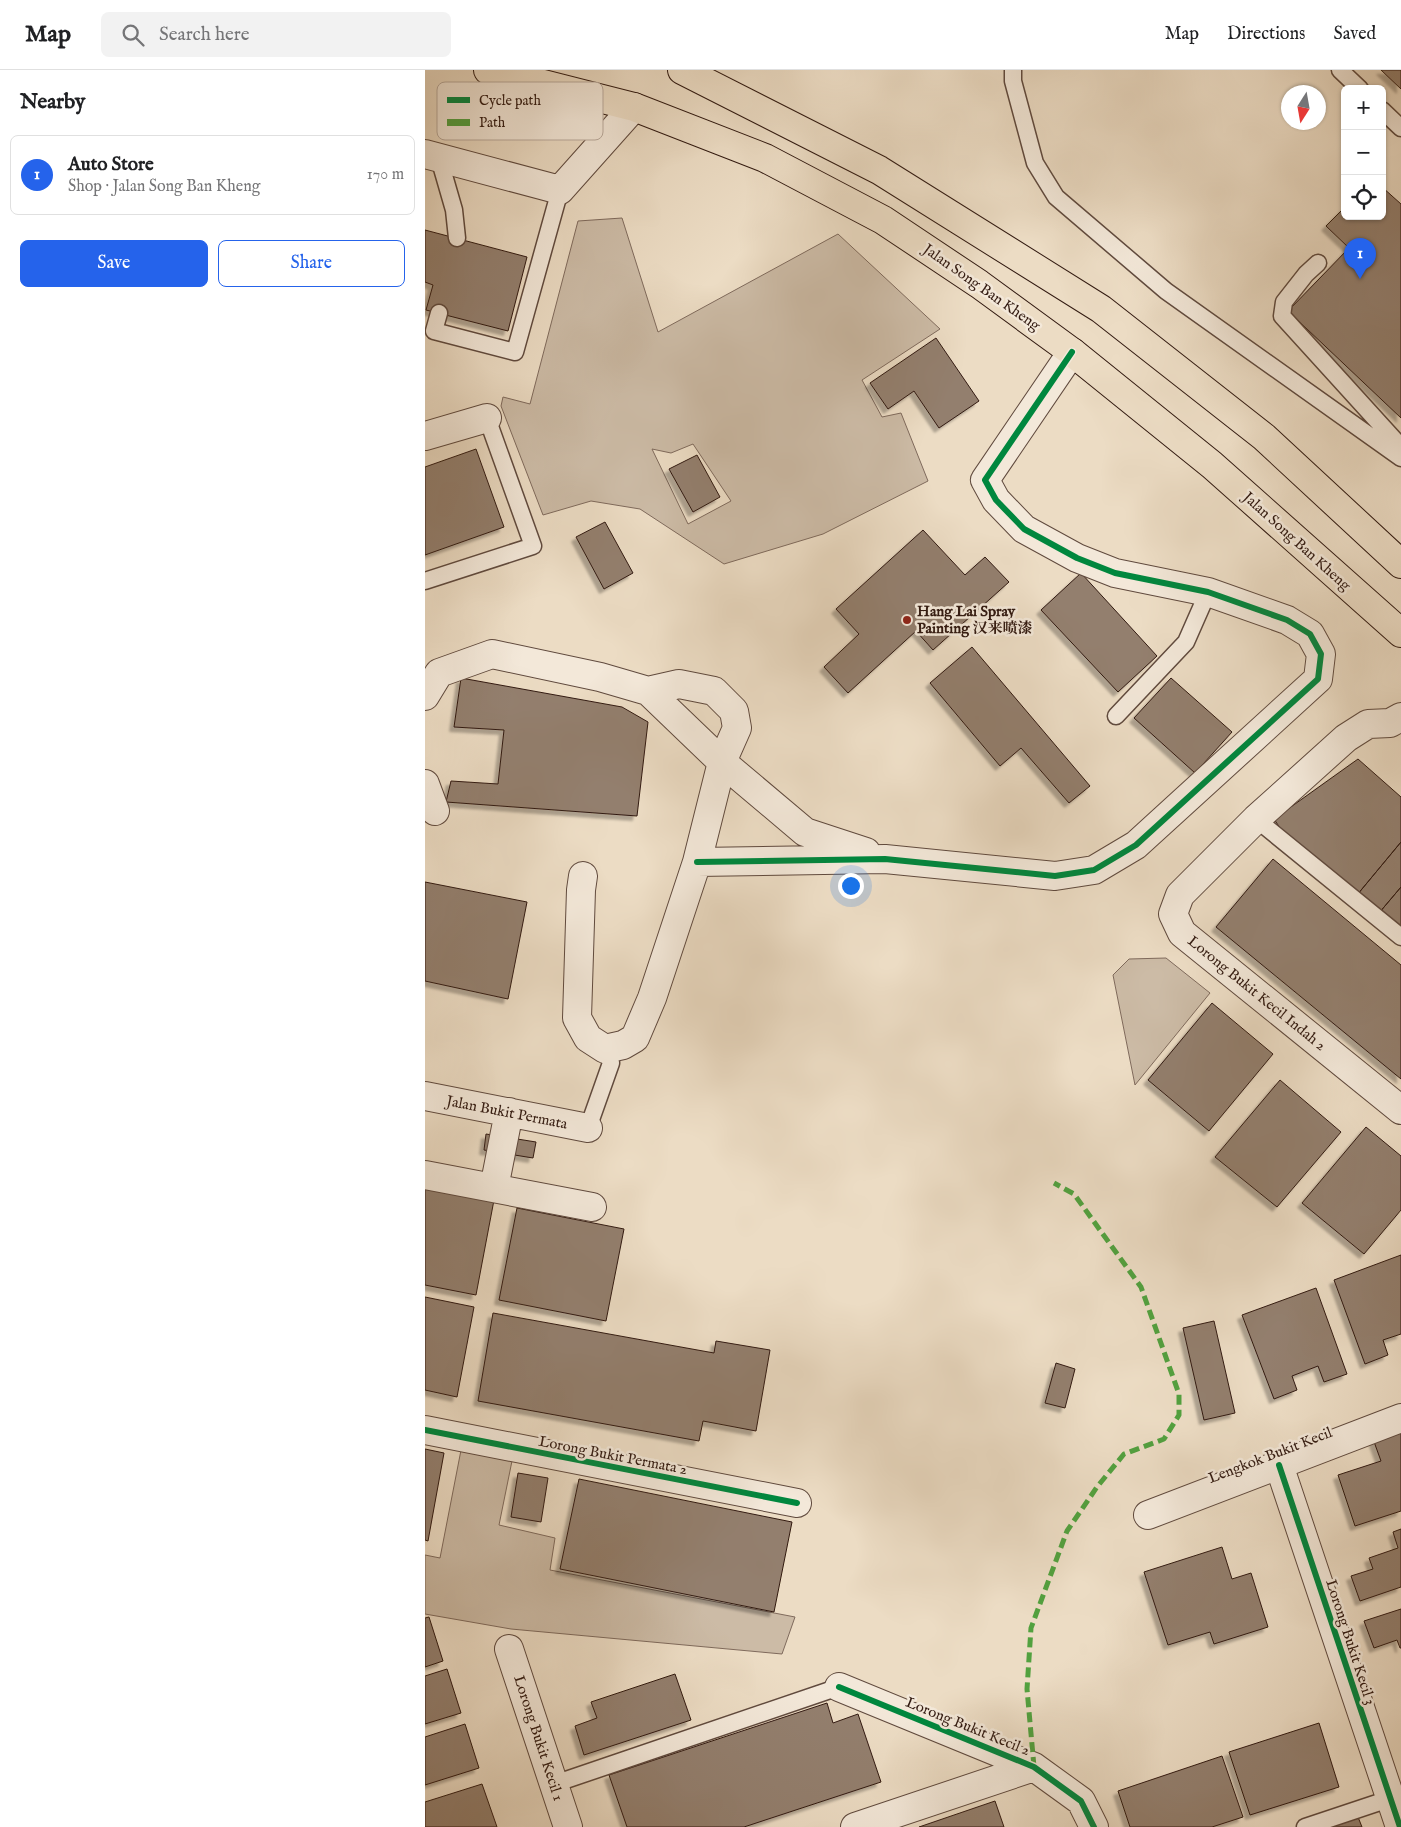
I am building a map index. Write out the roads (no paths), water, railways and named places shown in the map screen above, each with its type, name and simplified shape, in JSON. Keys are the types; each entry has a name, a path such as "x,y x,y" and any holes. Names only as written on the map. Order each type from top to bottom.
{"main road":[{"name":"Jalan Song Ban Kheng","path":"488,70 536,82"},
{"path":"683,70 879,170 1101,309 1264,437 1397,558"},
{"name":"Jalan Song Ban Kheng","path":"603,99 635,107 765,158 883,220 979,284 1072,352 1212,465 1401,633"}],"street":[{"path":"432,156 560,190 635,107"},
{"path":"697,862 885,859 1055,876 1094,870 1136,845 1318,679 1321,654 1310,634 1287,620 1208,592 1115,573 1077,558 1024,529 996,500 985,480 1072,352"},
{"path":"425,436 487,418"},
{"path":"429,680 492,654 600,677 648,691 721,762 805,832 885,859"},
{"path":"583,876 577,1018 588,1038 605,1049 623,1045 635,1038 652,998 697,862 721,762 737,728 735,711 713,691 679,684 648,691"},
{"name":"Lorong Bukit Kecil Indah 2","path":"1397,724 1369,724 1346,738 1256,819 1180,895 1173,914 1182,933 1401,1110"},
{"path":"425,784 435,811"},
{"name":"Jalan Bukit Permata","path":"425,1096 588,1128"},
{"path":"494,1188 509,1112"},
{"path":"425,1175 592,1207"},
{"name":"Lengkok Bukit Kecil","path":"1148,1515 1401,1418"},
{"name":"Lorong Bukit Permata 2","path":"425,1430 797,1503"},
{"name":"Lorong Bukit Kecil 3","path":"1279,1465 1396,1797 1400,1827"},
{"name":"Lorong Bukit Kecil 1","path":"509,1649 568,1827"},
{"name":"Lorong Bukit Kecil 2","path":"839,1686 1034,1767 1081,1801 1094,1827"},
{"path":"855,1827 1034,1767"}],"lane":[{"path":"1013,70 1013,81 1035,163 1056,197 1166,291 1401,458"},
{"path":"1340,70 1356,85"},
{"path":"1386,114 1401,128"},
{"path":"432,156 454,210 457,238"},
{"path":"439,313 434,331 515,352 560,190"},
{"path":"1318,263 1306,274 1284,302 1281,316 1401,447"},
{"path":"425,581 533,546 487,418"},
{"path":"1116,716 1185,642 1208,592"},
{"path":"1256,819 1401,937"},
{"path":"588,1128 611,1064 605,1049"},
{"path":"554,1784 839,1686"},
{"path":"1305,1827 1396,1797"}],"place":[{"name":"Auto Store","path":"1360,279"},
{"name":"Hang Lai Spray Painting 汉来喷漆","path":"907,620"}]}
